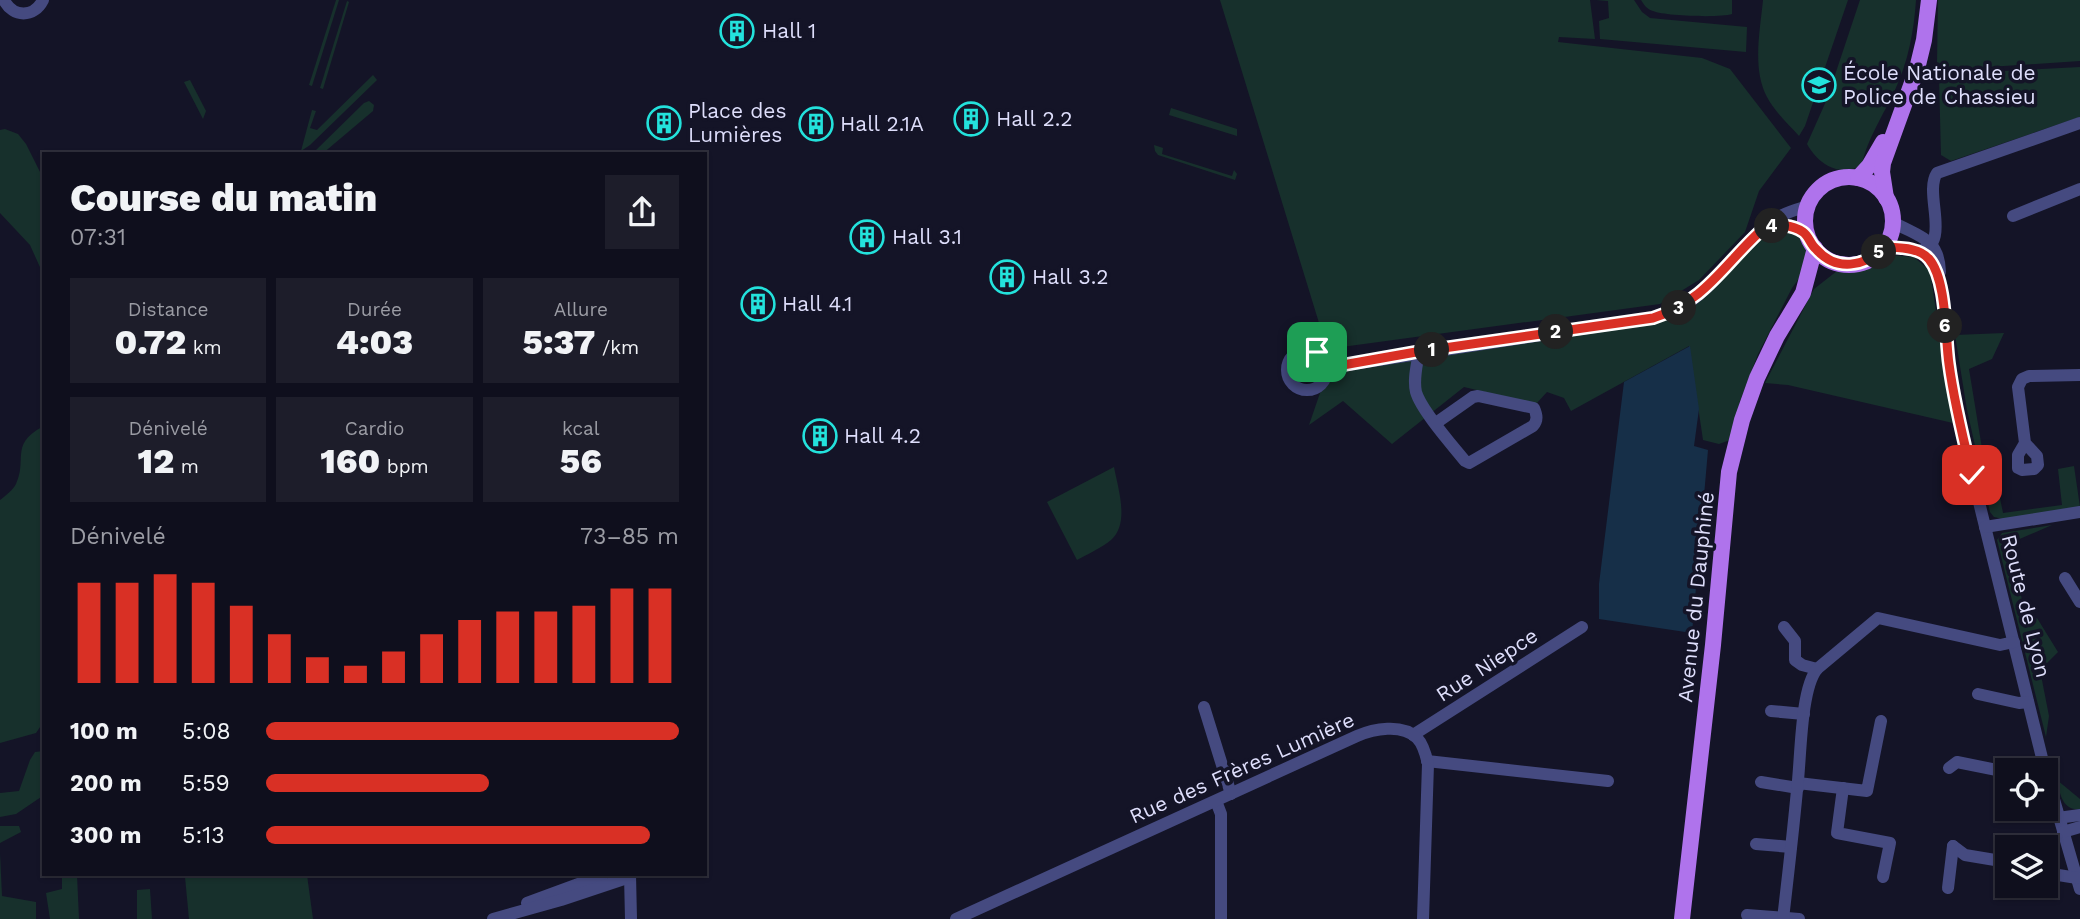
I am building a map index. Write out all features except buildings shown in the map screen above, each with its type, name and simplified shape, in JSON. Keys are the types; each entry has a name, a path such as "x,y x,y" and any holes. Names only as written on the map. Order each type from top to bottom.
{"main road":[{"path":"1886,198 1883,163 1917,69 1929,0"},
{"path":"1858,178 1869,166 1897,120"},
{"path":"1858,178 1879,189 1886,198 1893,222 1884,247 1875,257 1863,263 1836,263 1824,257 1811,242 1805,215 1818,190 1826,184 1835,179 1858,178"},
{"name":"Avenue du Dauphiné","path":"1803,293 1811,242"},
{"name":"Avenue du Dauphiné","path":"1682,919 1713,645 1729,472 1742,420 1757,378 1777,337 1803,293 1824,271 1836,263"}],"street":[{"path":"5,0 9,8 20,14 33,12 43,0"},
{"path":"0,17 14,12"},
{"path":"1884,247 1918,251 1932,244 1936,233 1932,181 1937,173 2080,123"},
{"path":"2012,216 2080,189"},
{"path":"1326,368 1653,318 1672,312 1704,290 1765,227 1780,216 1808,206"},
{"path":"1918,235 1930,230 1935,220"},
{"path":"1893,222 1932,244"},
{"path":"1765,227 1792,226 1811,242"},
{"name":"Route de Lyon","path":"1932,244 1939,256 1949,365 1957,410 2042,758"},
{"name":"Route de Lyon","path":"1918,251 1932,262 1941,286"},
{"path":"1419,352 1415,389 1418,398 1436,423 1465,461 1469,463 1533,426 1537,415 1534,408 1526,405 1478,396 1436,423"},
{"path":"2025,443 2018,387 2022,379 2029,376 2080,375"},
{"path":"1985,527 2080,512"},
{"path":"2064,578 2080,602"},
{"path":"1783,918 1804,714 1811,676 1878,618 2000,645 2014,642"},
{"name":"Rue Niepce","path":"1413,735 1582,627"},
{"path":"1784,627 1795,640 1795,660 1817,669"},
{"path":"1978,694 2019,703 2028,702"},
{"path":"1204,707 1231,794"},
{"path":"1772,710 1804,714"},
{"path":"1761,782 1867,791 1881,721"},
{"name":"Rue des Frères Lumière","path":"956,919 1366,732 1390,729 1413,735"},
{"path":"1413,735 1419,740 1427,761 1423,919"},
{"path":"1427,761 1608,781"},
{"path":"1949,768 1957,762 1995,770"},
{"path":"1843,788 1837,833 1890,843 1883,877"},
{"path":"1216,801 1221,814 1221,919"},
{"name":"Route de Lyon","path":"2058,815 2078,884"},
{"path":"2059,818 2080,815"},
{"path":"2063,832 2080,827"},
{"path":"1756,844 1791,847"},
{"path":"1948,888 1953,846 1965,855 1995,860"},
{"path":"491,919 554,891 600,876"},
{"path":"491,919 561,900 630,876 631,919"},
{"path":"2058,877 2078,884"},
{"path":"1747,915 1799,919"}],"green space":[{"path":"336,0 339,0 312,86 309,85"},
{"path":"1220,0 1590,0 1595,39 1559,37 1558,42 1702,58 1730,69 1791,148 1759,191 1745,232 1699,280 1660,304 1327,349"},
{"path":"1596,0 1634,0 1650,18 1747,27 1746,52 1600,39 1599,21 1609,18 1608,1"},
{"path":"1641,0 1732,0 1732,14 1705,16 1659,13 1649,9"},
{"path":"1763,0 1848,0 1805,126 1799,136 1774,108 1762,86 1758,50"},
{"path":"1860,0 1916,0 1914,23 1900,79 1872,137 1862,165 1846,170 1823,163 1807,144 1827,99"},
{"path":"1938,0 2080,0 2080,61 1943,70 1937,65"},
{"path":"347,1 349,2 323,89 320,88"},
{"path":"2080,67 2080,117 1951,161 1941,155 1939,77 1946,74"},
{"path":"373,75 377,80 301,151 312,110 316,111 310,128 317,130"},
{"path":"190,80 206,111 203,119 184,82"},
{"path":"369,101 374,105 373,111 324,152 314,152"},
{"path":"1171,108 1237,129 1237,136 1169,115"},
{"path":"0,130 18,134 42,176 42,272 30,245 0,213"},
{"path":"1154,145 1163,148 1162,154 1232,176 1234,170 1237,174 1235,180 1158,155"},
{"path":"1779,230 1792,230 1802,241 1808,254 1806,269 1792,288 1758,354 1740,401 1730,440 1719,444 1703,440 1689,346 1571,411 1564,398 1547,392 1536,404 1464,387 1392,444 1343,401 1309,425 1320,393 1338,372 1675,318 1702,299 1757,242"},
{"path":"1891,255 1914,257 1930,271 1953,423 1788,385 1765,383 1814,289 1837,271 1866,269"},
{"path":"2004,333 1992,359 1969,369 1987,479 1996,478 2003,513 2062,505 2058,469 2074,466 2080,507 2003,519 1994,517 1990,512 1967,410 1955,335"},
{"path":"42,427 42,724 36,733 0,743 0,500 16,484 23,446 33,433"},
{"path":"1114,467 1121,505 1117,533 1107,543 1077,560 1047,502"},
{"path":"2052,525 2015,541 2009,561 2020,590 2026,621 2037,618 2058,652 2040,670 2049,716 2046,737 1997,540 2002,533"},
{"path":"42,751 42,796 16,814 0,817 0,793 19,791 35,752"},
{"path":"2058,781 2080,799 2080,809 2069,807 2061,795"},
{"path":"0,826 19,826 21,832 0,843"},
{"path":"0,853 2,896 36,902 36,919 0,919"},
{"path":"62,876 77,876 79,919 50,919 46,893 62,889"},
{"path":"307,876 313,919 189,919 185,877"},
{"path":"150,889 152,919 137,919 137,890"}],"water":[{"path":"1690,346 1699,409 1694,446 1708,450 1692,633 1599,619 1599,584 1624,382"}],"place":[{"name":"Hall 1","path":"737,31"},
{"name":"École Nationale de Police de Chassieu","path":"1819,85"},
{"name":"Hall 2.2","path":"971,119"},
{"name":"Place des Lumières","path":"664,123"},
{"name":"Hall 2.1A","path":"816,124"},
{"name":"Hall 3.1","path":"867,237"},
{"name":"Hall 3.2","path":"1007,277"},
{"name":"Hall 4.1","path":"758,304"},
{"name":"Hall 4.2","path":"820,436"}],"route":[{"path":"1317,352 1322,356 1326,368 1416,352 1653,318 1672,312 1704,290 1765,227 1792,226 1807,234 1815,248 1836,263 1863,263 1875,257 1884,247 1918,251 1932,262 1941,289 1949,365 1972,475"}]}
